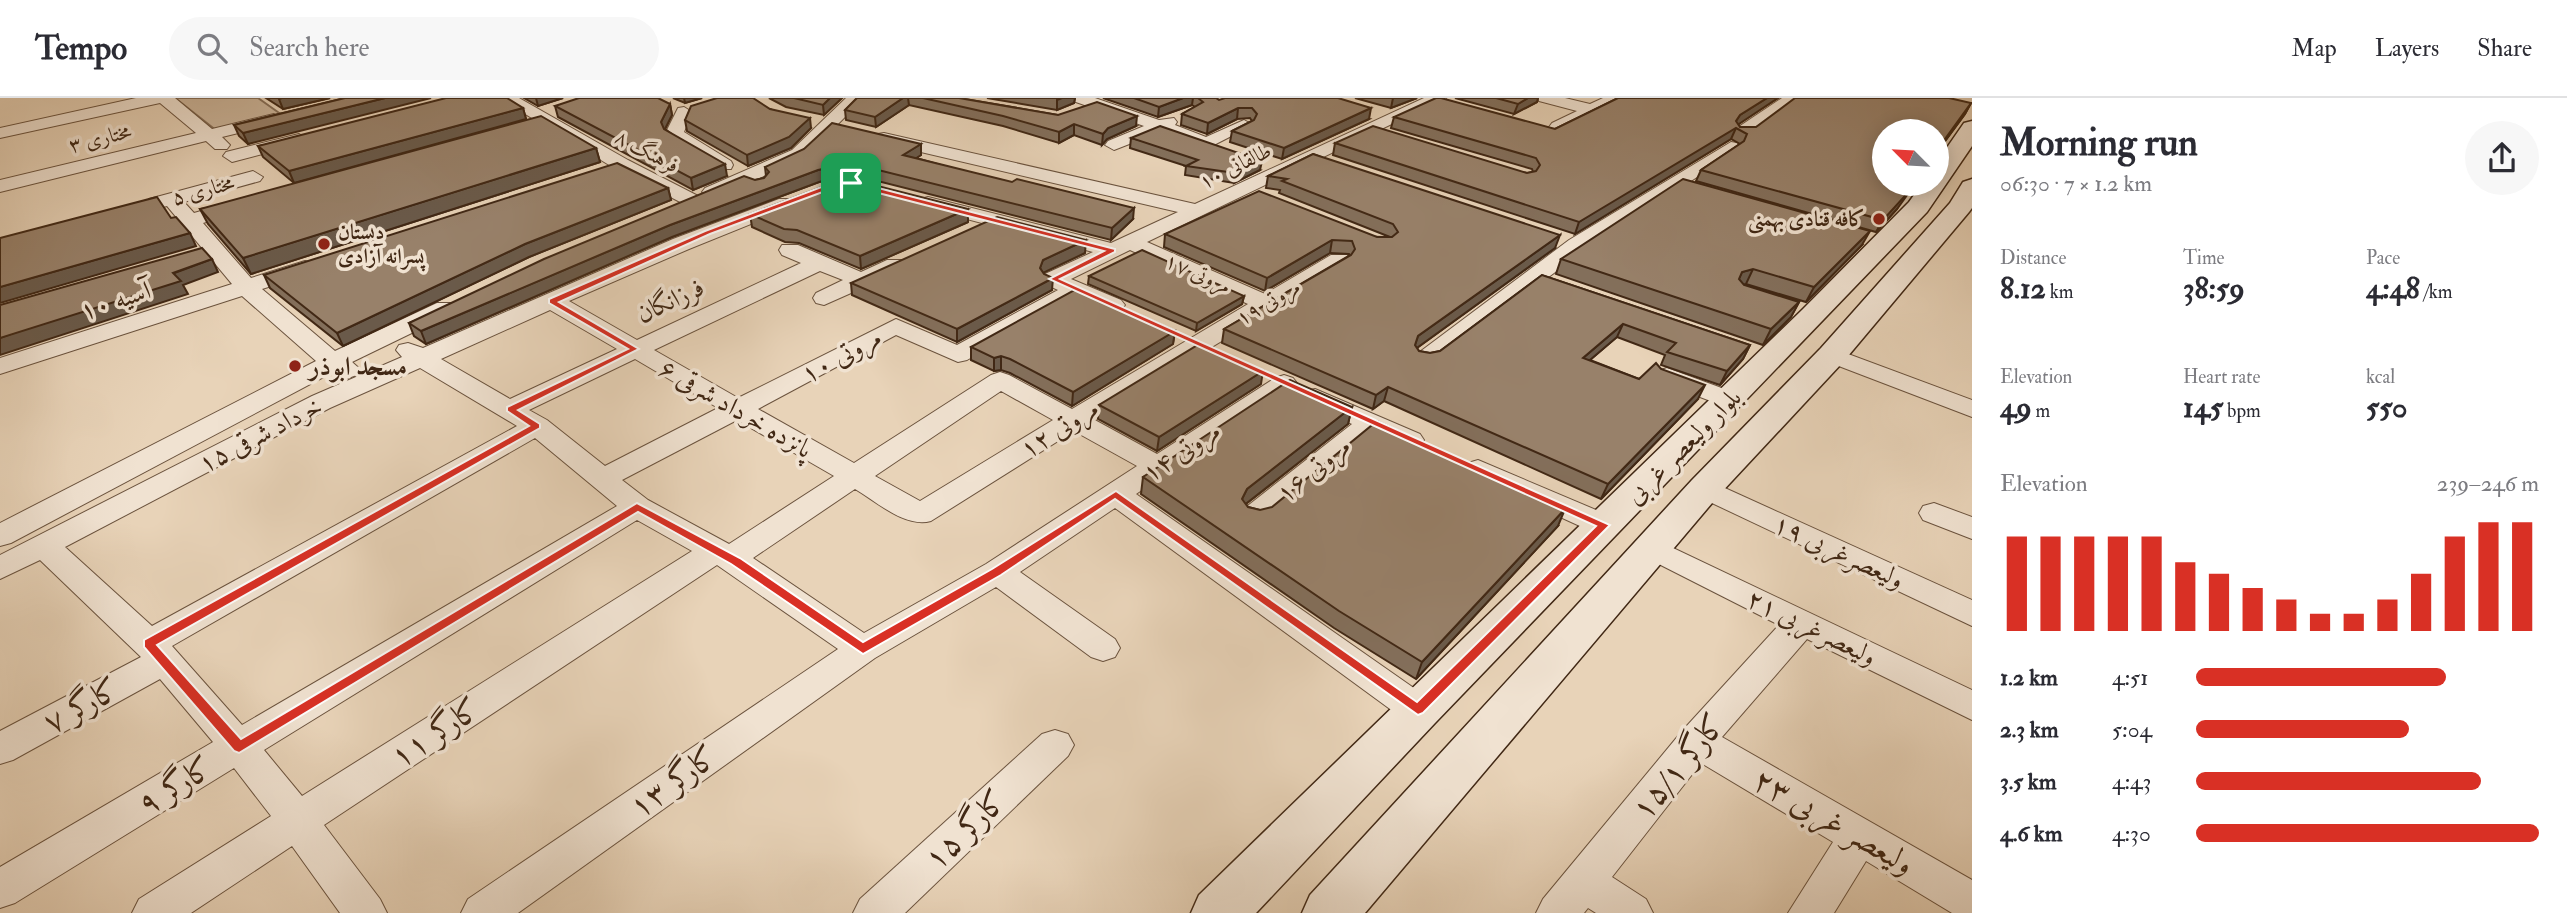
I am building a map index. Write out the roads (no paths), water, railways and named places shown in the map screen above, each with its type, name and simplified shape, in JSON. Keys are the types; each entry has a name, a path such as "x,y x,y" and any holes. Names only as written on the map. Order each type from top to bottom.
{"street":[{"path":"0,133 159,98"},
{"path":"165,98 212,134 253,177 264,196 188,221"},
{"name":"فرهنگ ۸","path":"507,98 621,164 693,201"},
{"path":"671,210 798,154 819,123 856,98"},
{"path":"1087,105 1129,98"},
{"path":"1546,98 1592,110"},
{"path":"1536,129 1549,132 1616,98"},
{"path":"1425,357 1577,245 1737,140 1793,98"},
{"path":"1436,99 1460,107"},
{"name":"طالقانی ۱۰","path":"1065,284 1121,246 1310,156 1367,119 1393,127 1436,99"},
{"path":"664,103 684,112 705,105"},
{"path":"1087,105 1233,151"},
{"path":"523,128 563,107"},
{"path":"684,112 674,134 746,178"},
{"name":"مختاری ۳","path":"0,186 292,115"},
{"path":"1114,145 1181,117"},
{"path":"819,123 1196,210"},
{"path":"1208,143 1244,125"},
{"name":"بلوار ولیعصر غربی","path":"1330,913 1705,488 1832,355 1959,195 1972,128"},
{"path":"232,156 313,136"},
{"path":"1310,156 1336,164"},
{"path":"1258,160 1283,169"},
{"path":"595,173 621,164"},
{"name":"مختاری ۵","path":"132,209 253,177"},
{"name":"۱۵ خرداد شرقی","path":"0,568 321,402 708,233 802,198 746,178"},
{"path":"1673,183 1700,191"},
{"path":"1242,188 1267,198"},
{"name":"بلوار ولیعصر غربی","path":"1219,913 1418,709 1729,400 1757,354 1803,311 1872,239 1919,207 1959,195"},
{"path":"902,196 995,220 1121,246"},
{"path":"171,199 246,287 333,362 368,381"},
{"path":"958,236 995,220"},
{"path":"1552,236 1577,245"},
{"name":"مروتی ۱۷","path":"1121,246 1266,303"},
{"path":"186,258 213,250"},
{"path":"790,250 861,280"},
{"path":"824,298 910,258"},
{"name":"مروتی ۱۹","path":"1186,337 1266,303 1339,260"},
{"name":"آسیه ۱۰","path":"0,366 324,262"},
{"name":"فرزانگان","path":"510,409 818,262"},
{"path":"1534,277 1560,286"},
{"path":"1065,284 1137,316"},
{"name":"مروتی ۱۰","path":"604,478 896,326 958,355 1065,284"},
{"name":"۱۵ خرداد شرقی","path":"0,536 333,362 468,297"},
{"name":"پانزده خرداد شرقی ۶","path":"552,301 920,514"},
{"path":"386,336 537,426 637,507 725,556 863,649"},
{"path":"1186,337 1223,354"},
{"name":"مروتی ۱۲","path":"920,514 1073,420 1186,337"},
{"path":"1832,355 1972,409"},
{"path":"1664,375 1729,400"},
{"name":"مروتی ۱۴","path":"863,649 997,572 1116,494 1158,466 1272,377 1371,422"},
{"name":"کارگر ۱۱","path":"154,913 725,556 741,551 1000,380 1073,420"},
{"path":"1073,420 1158,466"},
{"path":"1371,422 1432,449"},
{"name":"مروتی ۱۶","path":"1256,515 1371,422"},
{"name":"کارگر ۷","path":"0,749 155,653 537,426"},
{"path":"1457,460 1652,548"},
{"name":"ولیعصرغربی ۱۹","path":"1705,488 1972,614"},
{"path":"1116,494 1418,709"},
{"name":"کارگر ۹","path":"0,889 637,507"},
{"path":"1934,513 1972,529"},
{"path":"44,546 155,653 239,747 366,913"},
{"name":"ولیعصرغربی ۲۱","path":"1652,548 1972,706"},
{"path":"997,572 1103,648"},
{"name":"کارگر ۱۵/۱","path":"1558,913 1696,741 1801,622"},
{"name":"کارگر ۱۳","path":"484,913 863,649"},
{"name":"ولیعصر غربی ۲۳","path":"1696,741 1972,902"},
{"name":"کارگر ۱۵","path":"875,913 1055,745"},
{"path":"1810,913 1859,836"},
{"path":"1584,880 1631,913"}],"place":[{"name":"کافه قنادی بهمنی","path":"1879,219"},
{"name":"دبستان پسرانه آزادی","path":"324,244"},
{"name":"مسجد ابوذر","path":"295,366"}]}
